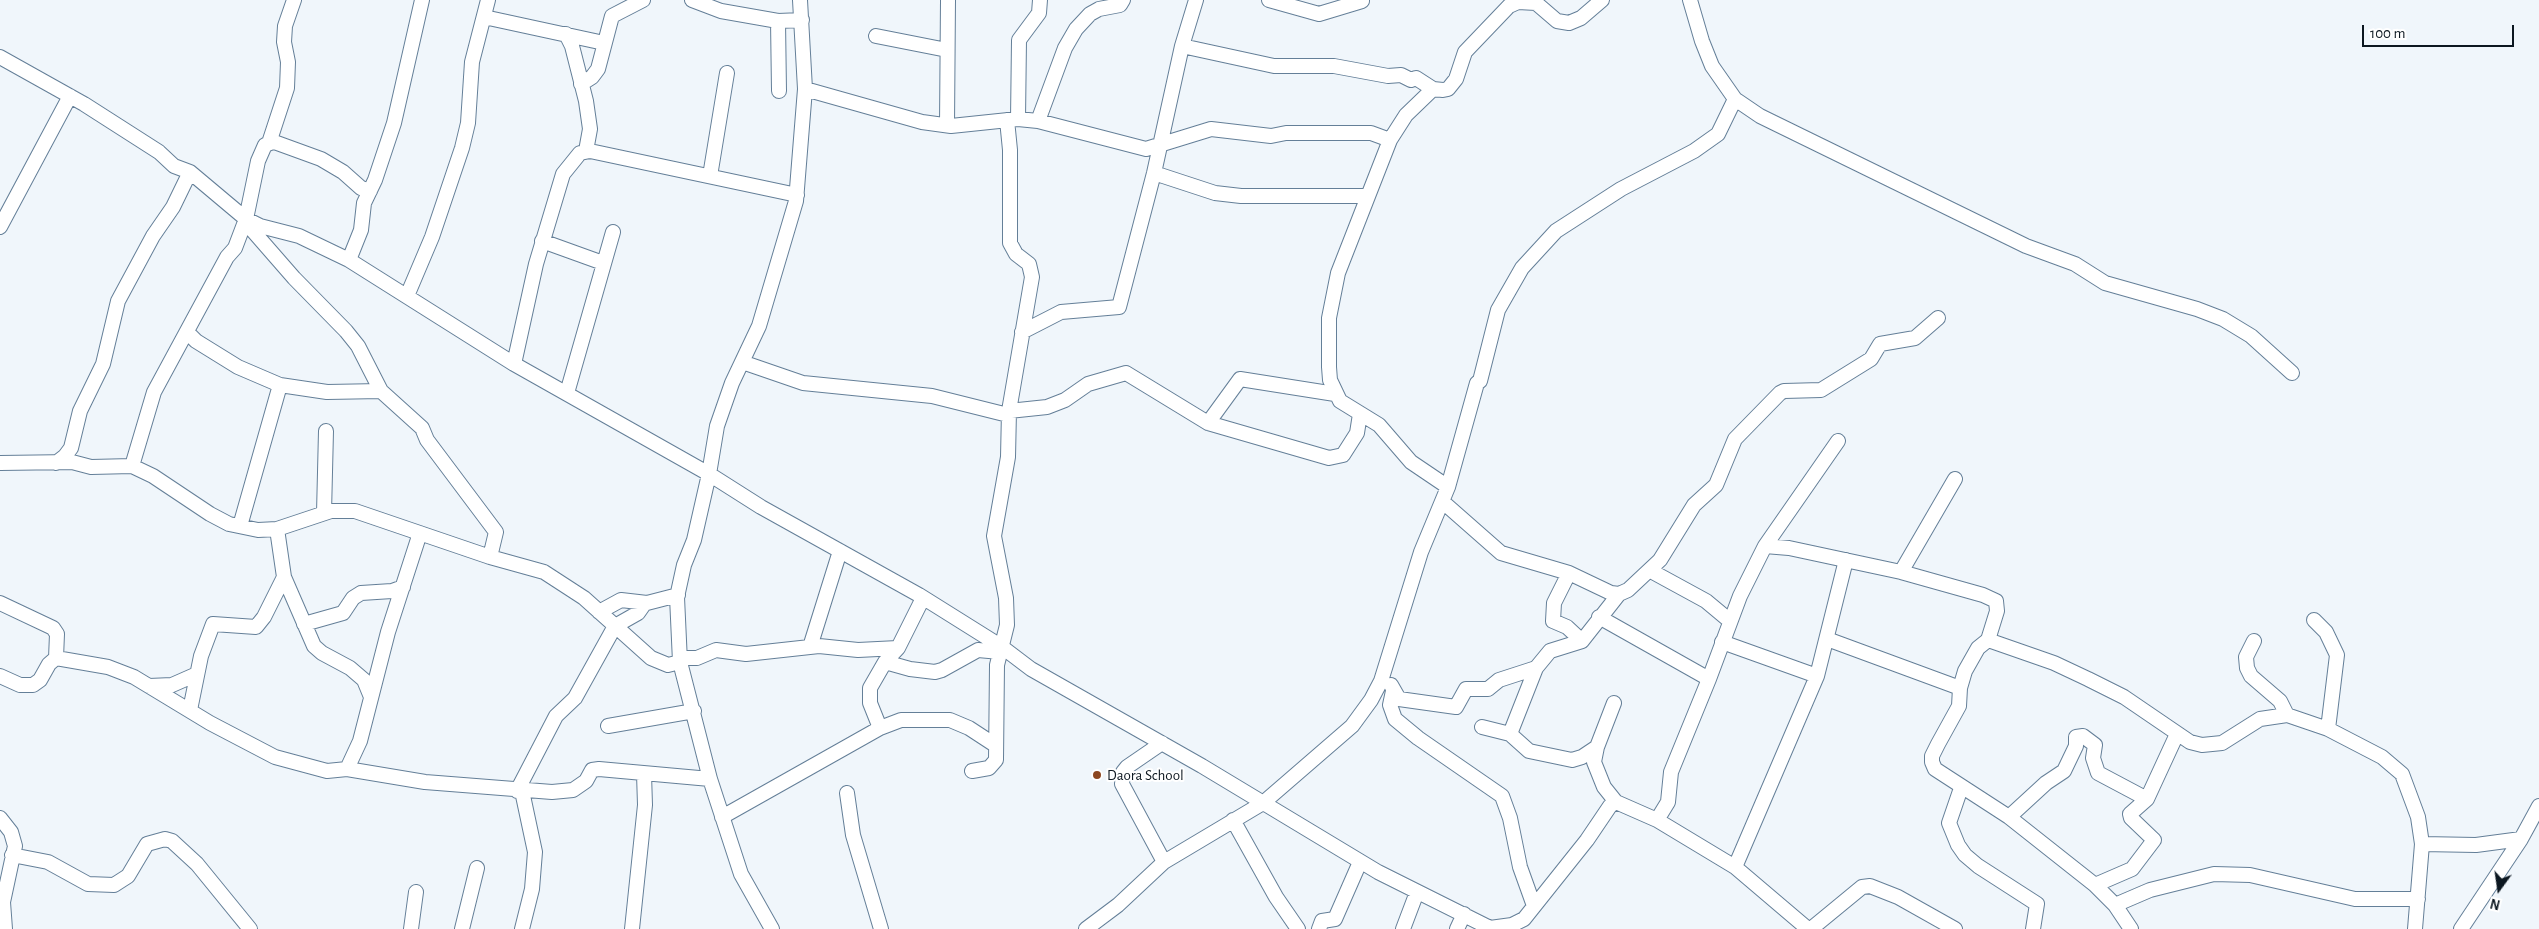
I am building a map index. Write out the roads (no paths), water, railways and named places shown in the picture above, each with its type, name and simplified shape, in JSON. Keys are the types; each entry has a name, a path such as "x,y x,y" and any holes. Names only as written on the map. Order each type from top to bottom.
{"street":[{"path":"132,466 154,392 188,333 227,257 235,248 245,220 258,161 265,145 269,143 288,82 288,62 284,42 285,26 294,0"},
{"path":"349,260 361,230 364,203 394,123 422,0"},
{"path":"407,296 432,237 462,148 468,123 472,62 488,0"},
{"path":"582,84 596,72 614,13 643,0"},
{"path":"692,0 715,9 778,20 802,20"},
{"path":"772,929 741,874 710,778 680,660 678,595 684,565 694,540 709,474 717,426 742,362 759,326 797,195 805,89 800,0"},
{"path":"947,125 948,0"},
{"path":"972,771 989,768 994,763 995,702 1001,649 1008,625 994,536 1008,457 1008,413 1032,271 1030,264 1016,254 1010,243 1010,150 1019,40 1038,13 1040,0"},
{"path":"1038,121 1064,48 1076,29 1090,14 1120,5 1123,0"},
{"path":"1022,332 1061,312 1120,307 1154,173 1182,46 1196,0"},
{"path":"1269,0 1318,14 1362,2"},
{"path":"1182,46 1274,66 1334,66 1388,76 1401,75 1410,80 1416,78 1433,89 1448,89 1456,79 1465,52 1509,6 1518,1 1536,3 1557,21 1569,23 1581,18 1602,0"},
{"path":"1690,0 1702,41 1712,66 1735,99 1784,129 2026,246 2075,264 2105,283 2196,309 2223,319 2251,336 2292,373"},
{"path":"484,17 604,43"},
{"path":"778,20 778,90"},
{"path":"566,34 572,46 582,84 590,129 586,151"},
{"path":"876,36 947,50"},
{"path":"0,57 70,96 159,152 174,166 190,172 245,220 294,278 346,331 358,346 381,391 422,428 427,440 496,532 490,557"},
{"path":"710,176 727,73"},
{"path":"805,89 922,122 972,125 1013,119 1038,121 1140,148 1152,148 1211,129 1271,136 1286,133 1371,133 1390,140"},
{"path":"1433,89 1399,123 1390,140 1338,273 1331,303 1328,367 1335,394 1348,408 1379,425 1411,462 1448,487"},
{"path":"0,227 70,96"},
{"path":"1086,929 1118,905 1164,862 1263,803 1352,726 1371,700 1386,667 1421,552 1448,487 1477,383 1480,381 1498,310 1522,268 1556,231 1622,189 1694,151 1718,134 1735,99"},
{"path":"269,143 277,143 321,159 342,172 362,188 370,191"},
{"path":"514,364 542,241 563,174 576,157 586,151 797,195"},
{"path":"56,463 71,448 80,411 103,364 118,301 153,236 173,207 190,172"},
{"path":"1154,173 1207,191 1241,196 1368,196"},
{"path":"245,220 299,236 349,260 514,364 923,598 1031,669 1263,803 1360,862 1491,928 1517,924 1534,906 1587,840 1610,806 1616,802"},
{"path":"567,393 602,263 613,232"},
{"path":"542,241 602,263"},
{"path":"1510,734 1536,668 1550,651 1582,641 1619,594 1628,590 1651,571 1694,506 1716,484 1735,438 1780,393 1784,391 1821,390 1872,359 1880,344 1914,338 1938,318"},
{"path":"188,333 196,341 238,366 280,385 328,392 381,391"},
{"path":"742,362 803,383 932,396 1008,413 1048,407 1065,400 1088,384 1126,372 1208,423 1329,458 1343,455 1357,433 1360,414"},
{"path":"1208,423 1240,379 1335,394"},
{"path":"240,526 280,385"},
{"path":"324,513 326,431"},
{"path":"1657,820 1668,802 1671,772 1710,679 1730,621 1765,546 1838,441"},
{"path":"0,463 72,462 91,467 132,466 154,476 210,514 229,524 258,530 277,530 340,509 355,512 490,557 544,572 584,598 659,663 668,665 680,660 697,658 716,650 746,654 810,647 858,650 898,648"},
{"path":"1901,572 1955,479"},
{"path":"1443,502 1502,553 1569,572 1611,593 1619,594"},
{"path":"277,530 284,577 304,624 318,650 350,668 364,680 371,697"},
{"path":"347,769 357,750 420,533"},
{"path":"1765,546 1790,548 1901,572 1993,599 1996,602 1997,612 1988,640 1978,648 1965,671 1960,688 1960,706 1938,744 1932,762 1936,769 1961,788 2009,817 2095,885 2116,905 2131,929"},
{"path":"810,647 840,551"},
{"path":"1735,867 1817,676 1846,560"},
{"path":"1651,571 1706,601 1730,621"},
{"path":"1569,572 1554,603 1553,621 1567,627 1582,641"},
{"path":"190,710 197,685 197,674 213,624 256,627 264,617 284,577"},
{"path":"304,624 343,613 353,598 361,592 392,591 403,587"},
{"path":"599,612 621,600 645,603 678,595"},
{"path":"880,728 870,703 869,694 885,662 898,648 923,598"},
{"path":"0,603 53,628 57,634 56,658 49,664 40,680 33,685 20,685 0,676"},
{"path":"522,929 532,889 535,852 520,791 556,716 575,698 615,626 638,613 645,603"},
{"path":"1599,617 1710,679"},
{"path":"2314,620 2326,632 2337,655 2338,663 2328,729"},
{"path":"1826,639 1960,688"},
{"path":"1988,640 2054,663 2124,697 2190,742 2213,746 2222,743 2260,719 2287,715 2328,729 2382,757 2402,774 2418,816 2422,844 2415,929"},
{"path":"2254,641 2248,649 2246,657 2247,668 2251,676 2280,701 2287,715"},
{"path":"1722,642 1817,676"},
{"path":"885,662 910,669 935,672 978,650 1001,649"},
{"path":"56,658 108,667 148,686 210,723 274,757 327,771 347,769 426,782 520,791 552,792 572,790 586,781 592,770 710,778"},
{"path":"1386,667 1393,691 1399,699 1456,707 1466,689 1488,689 1499,680 1536,668"},
{"path":"148,686 172,684 197,674"},
{"path":"1393,691 1390,705 1395,719 1418,738 1502,796 1510,818 1520,868 1534,906"},
{"path":"1614,703 1596,746 1594,762 1604,787 1616,802 1657,820 1735,867 1810,929 1862,887 1870,886 1892,894 1955,929"},
{"path":"608,726 694,711"},
{"path":"722,816 880,728 901,720 950,720 969,728 995,745"},
{"path":"1482,727 1510,734 1529,751 1572,760 1582,758 1596,746"},
{"path":"2095,885 2132,869 2154,840 2130,815 2147,799 2178,734"},
{"path":"2009,817 2046,783 2064,771 2076,746 2076,737 2083,736 2096,745 2093,758 2098,773 2147,799"},
{"path":"1162,744 1127,767 1122,778 1122,784 1164,862"},
{"path":"632,929 644,805 644,774"},
{"path":"1961,788 1949,823 1958,845 1965,855 1978,866 2037,904 2033,929"},
{"path":"847,793 853,834 881,929"},
{"path":"2461,929 2521,840 2539,806"},
{"path":"0,818 11,832 16,846 12,855 3,902 5,929"},
{"path":"1233,820 1276,897 1298,929"},
{"path":"12,855 48,862 88,884 114,885 128,876 146,844 165,839 172,841 197,864 250,929"},
{"path":"2422,844 2476,845 2521,840"},
{"path":"1319,929 1322,921 1335,919 1360,862"},
{"path":"462,929 477,868"},
{"path":"2116,905 2150,890 2214,874 2250,875 2355,899 2418,899"},
{"path":"412,929 416,892"},
{"path":"1403,929 1417,892"},
{"path":"1457,929 1464,914"}],"place":[{"name":"Daora School","path":"1097,775"}]}
